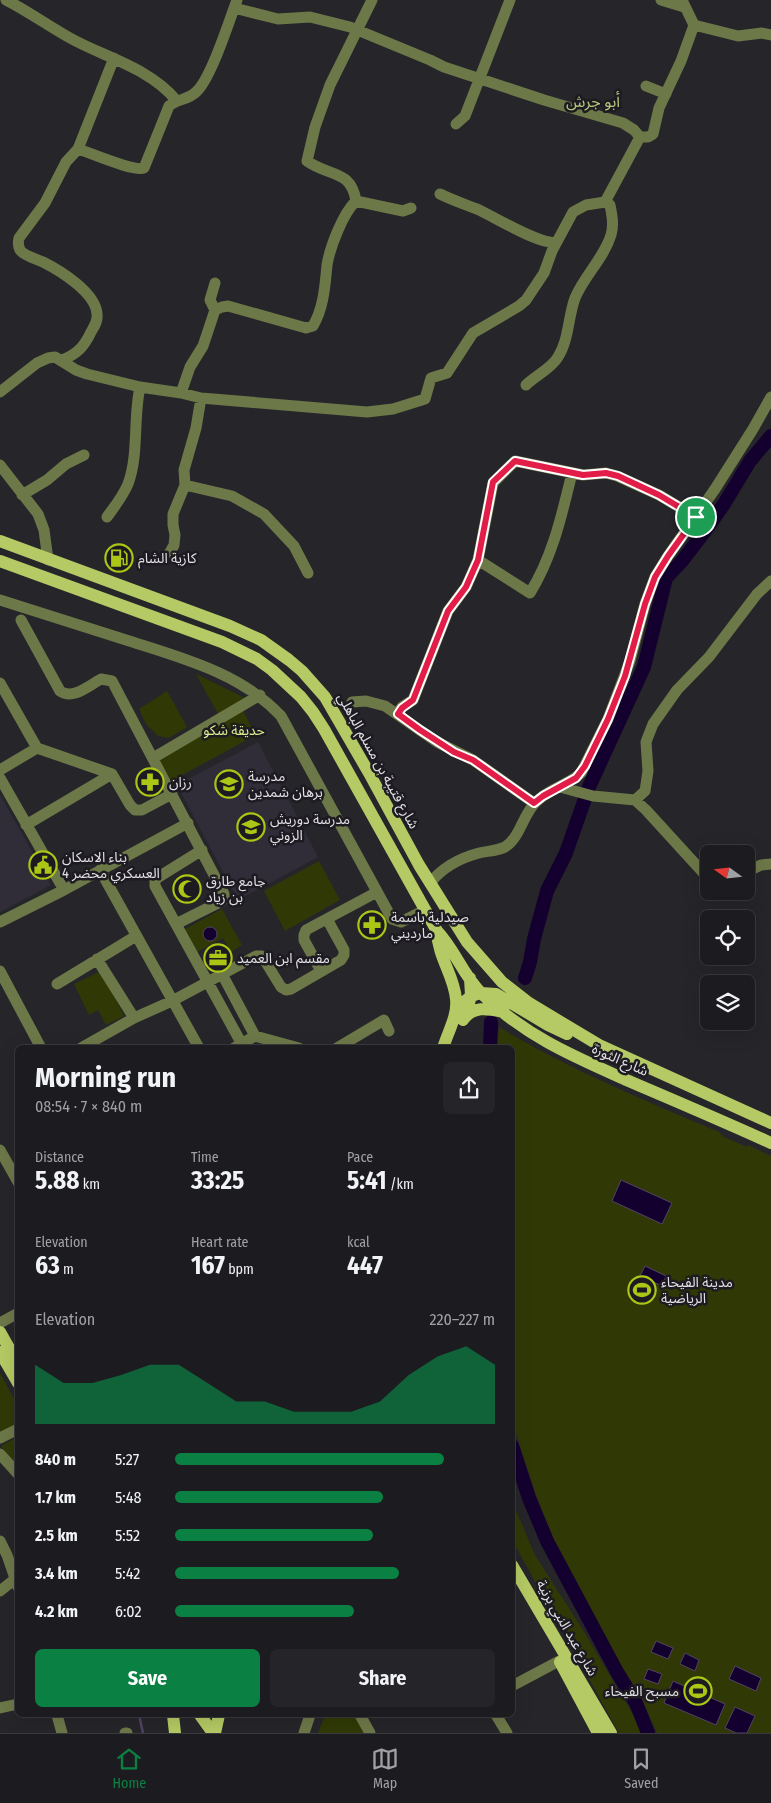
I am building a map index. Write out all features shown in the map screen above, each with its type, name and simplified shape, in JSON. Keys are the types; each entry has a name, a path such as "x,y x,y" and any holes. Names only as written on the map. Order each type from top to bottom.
{"main road":[{"name":"شارع قتيبة بن مسلم الباهلي","path":"0,541 246,632 289,660 314,684 334,711 430,883 467,942 490,970"},
{"path":"0,561 222,642 240,650 272,670 301,697 324,728 437,932 448,943 471,980"},
{"path":"405,841 417,871 465,957 476,994"},
{"path":"437,932 437,945 461,1013 460,1024 452,1045"},
{"name":"شارع الثورة","path":"490,970 516,994 598,1045 771,1123"},
{"path":"444,1045 461,1013 476,994 489,993 502,997 548,1025 598,1045"},
{"name":"شارع الثورة","path":"476,994 557,1049 771,1143"},
{"path":"461,1013 483,1009 504,1012"},
{"path":"0,1332 6,1361 15,1378"},
{"name":"شارع عبد النبي برنية","path":"515,1570 611,1733"},
{"name":"شارع عبد النبي برنية","path":"515,1585 559,1660 598,1733"},
{"path":"175,1717 175,1733"},
{"path":"202,1717 214,1733"},
{"path":"214,1733 218,1717"}],"street":[{"path":"6,0 68,37 128,64 169,91 176,100"},
{"path":"356,201 351,184 344,178 307,161 315,127 330,85 372,0"},
{"path":"456,124 465,116 510,0"},
{"path":"78,149 140,170 144,168 169,106 176,100 184,99 194,94 201,87 235,4 278,19 310,17 357,30 444,67 480,80 623,123 634,130 640,137 648,137 653,134 660,108 681,61 694,25 683,3 661,0"},
{"path":"694,25 738,36 762,33 771,35"},
{"path":"62,360 77,354 84,346 97,321 98,314 90,297 70,279 45,263 23,253 18,244 21,235 45,203 66,162 78,149 114,58"},
{"path":"646,86 666,94"},
{"path":"605,202 640,137"},
{"path":"440,194 477,209 491,218 546,242 556,242"},
{"path":"356,201 403,211 411,208"},
{"path":"214,310 222,306 228,306 306,328 313,326 324,295 330,252 350,206 356,201"},
{"path":"0,392 26,371 48,358 55,357 76,370 87,374 140,387 182,393 201,398 367,412 393,409 425,399 431,378 447,373 474,333 526,300 544,273 556,242 573,212 586,205 605,202 610,205 613,224 607,245 587,274 574,300 562,348 554,362 526,385"},
{"path":"182,393 190,367 203,346 214,310 210,300 215,283"},
{"path":"107,517 123,495 131,473 140,387"},
{"path":"430,883 439,872 466,857 497,850 507,845 534,803 576,778 585,766 608,719 625,676 645,604 655,577 753,429 771,397"},
{"path":"168,556 174,545 176,535 173,525 173,514 185,485 184,470 196,428 201,398"},
{"path":"22,495 48,480 66,464 84,455"},
{"path":"398,714 402,708 413,700 448,611 466,587 478,560 493,482 515,461 583,475 606,473 618,476 659,495 696,517"},
{"path":"0,466 38,514 44,530 48,560"},
{"path":"478,560 530,593 540,578 552,547 572,473"},
{"path":"185,485 232,496 264,514 294,546 308,573"},
{"path":"635,800 645,791 648,771 646,742 653,724 676,690 709,657 757,594 771,581"},
{"path":"0,600 172,655 233,678 260,695 281,716 392,919 401,922 425,910"},
{"path":"21,620 60,691 65,695 72,694 101,679 112,682 202,850 224,897 222,901 176,924"},
{"path":"0,683 37,748 112,774 130,805 135,810 142,810 172,794"},
{"path":"153,758 260,695"},
{"path":"352,702 366,701 385,706 432,738 473,760 534,803"},
{"path":"0,770 37,748"},
{"path":"26,825 112,774"},
{"path":"0,778 64,890"},
{"path":"560,787 593,796 635,800 700,869"},
{"path":"0,922 64,890 188,823"},
{"path":"202,850 154,881 240,1045"},
{"path":"755,867 761,864 771,864"},
{"path":"100,870 197,1045"},
{"path":"321,971 304,940 306,930 377,892"},
{"path":"88,1045 134,1018 172,1001 256,956 262,956 281,987 286,990 291,989 341,960 344,955 344,950 327,919"},
{"path":"57,984 136,936"},
{"path":"97,959 134,1018"},
{"path":"0,971 39,1045"},
{"path":"222,974 255,1036 287,1045"},
{"path":"342,1045 384,1020 389,1031"},
{"path":"242,1045 255,1036"},
{"path":"0,1150 15,1177"},
{"path":"0,1323 15,1315"},
{"path":"0,1438 15,1430"},
{"path":"0,1454 15,1471"},
{"path":"0,1541 8,1554 15,1579"},
{"path":"0,1591 15,1584"},
{"path":"515,1684 559,1660"},
{"path":"0,1708 15,1705"},
{"path":"58,1717 62,1733"},
{"path":"304,1733 309,1717"},
{"path":"361,1717 370,1733"},
{"path":"497,1717 507,1733"}],"shaded area":[{"path":"258,742 318,857 238,900 177,785"},
{"path":"0,795 51,885 0,912"},
{"path":"210,927 215,929 217,934 215,939 210,941 205,939 203,934 205,929"},
{"path":"621,1180 672,1203 662,1224 612,1201"},
{"path":"645,1266 666,1276 662,1286 640,1276"},
{"path":"656,1641 673,1648 668,1659 651,1652"},
{"path":"685,1653 699,1660 695,1671 680,1664"},
{"path":"735,1666 761,1678 756,1691 729,1679"},
{"path":"648,1669 662,1674 658,1684 644,1679"},
{"path":"673,1681 725,1704 716,1725 664,1703"},
{"path":"735,1707 755,1716 747,1733 736,1733 725,1728"}],"green space":[{"path":"196,674 247,699 218,714"},
{"path":"167,691 187,727 169,738 158,736 146,724 139,709"},
{"name":"حديقة شكو","path":"242,709 256,735 171,781 157,757"},
{"path":"319,861 340,900 285,931 264,891"},
{"path":"222,909 242,945 231,952 223,938 197,952 185,929"},
{"path":"101,971 124,1016 106,1025 98,1010 89,1015 74,984"},
{"name":"مدينة الفيحاء الرياضية","path":"499,1027 579,1070 719,1132 724,1137 747,1147 748,1145 771,1156 771,1733 657,1733 642,1700 623,1669 553,1538 536,1495 515,1431 515,1045 497,1045"},
{"path":"0,1373 15,1400 15,1424 0,1433"},
{"path":"15,1438 15,1464 1,1446"},
{"path":"515,1508 535,1555 586,1635 644,1733 619,1733 515,1546"},
{"path":"324,1717 360,1717 369,1733 318,1733"}],"waterway":[{"path":"525,978 547,891 566,853 589,787 644,667 666,578 705,531 750,461 771,436"},
{"path":"490,1045 491,1022"},
{"path":"515,1455 529,1498 547,1541 617,1672 636,1703 648,1733"},
{"path":"139,1717 143,1733"}],"place":[{"name":"كازية الشام","path":"119,558"},
{"name":"رزان","path":"150,782"},
{"name":"مدرسة برهان شمدين","path":"229,784"},
{"name":"مدرسة دوريش الزوني","path":"251,827"},
{"name":"بناء الاسكان العسكري محضر 4","path":"43,865"},
{"name":"جامع طارق بن زياد","path":"187,889"},
{"name":"صيدلية باسمة مارديني","path":"372,925"},
{"name":"مقسم ابن العميد","path":"218,958"},
{"name":"مدينة الفيحاء الرياضية","path":"642,1290"},
{"name":"مسبح الفيحاء","path":"698,1691"}],"district":[{"name":"أبو جرش","path":"593,101"}],"route":[{"path":"515,461 583,475 606,473 618,476 659,495 696,517 655,577 649,591 620,690 585,766 576,778 534,803 473,760 454,752 398,714 404,706 413,700 448,611 466,587 478,560 493,482 515,461"}]}
